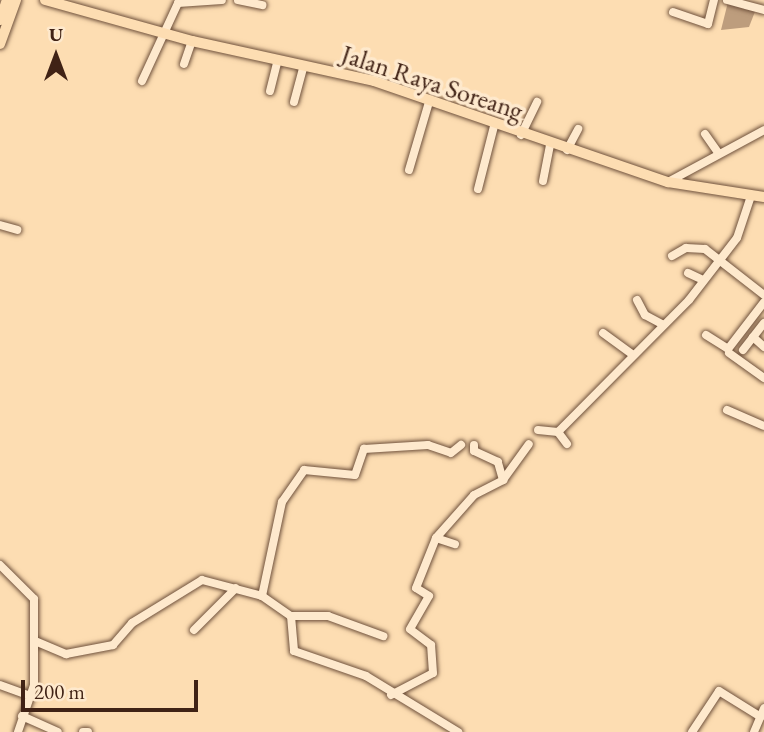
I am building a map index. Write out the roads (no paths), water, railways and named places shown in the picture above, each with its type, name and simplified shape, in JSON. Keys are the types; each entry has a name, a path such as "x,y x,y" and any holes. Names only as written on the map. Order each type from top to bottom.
{"highway":[{"path":"0,20 7,0"},
{"path":"0,44 16,0"}],"main road":[{"name":"Jalan Raya Soreang","path":"45,0 192,41 304,65 429,102 550,145 668,182 764,197"}],"street":[{"path":"142,81 177,1 222,0"},
{"path":"238,0 261,5"},
{"path":"673,12 708,24 714,0"},
{"path":"727,0 764,10"},
{"path":"184,64 192,41"},
{"path":"270,91 278,60"},
{"path":"295,102 304,65"},
{"path":"409,170 429,102"},
{"path":"521,135 537,102"},
{"path":"478,189 494,126"},
{"path":"568,150 578,129"},
{"path":"668,182 764,130"},
{"path":"705,134 719,154"},
{"path":"543,181 550,145"},
{"path":"558,432 662,324 701,279 716,257 737,238 751,196"},
{"path":"0,225 17,230"},
{"path":"672,257 694,247 716,257 764,295"},
{"path":"688,274 701,279"},
{"path":"637,300 647,316 662,324"},
{"path":"706,335 728,349 764,302"},
{"path":"743,349 764,323"},
{"path":"603,333 632,354"},
{"path":"753,337 764,347"},
{"path":"729,353 764,379"},
{"path":"727,410 764,426"},
{"path":"538,430 558,432 567,443"},
{"path":"410,629 429,596 416,588 436,538 474,495 503,480 529,444"},
{"path":"262,596 282,502 304,470 355,475 364,449 428,445 451,453 461,445"},
{"path":"474,445 474,451 498,462 503,480"},
{"path":"436,538 455,544"},
{"path":"0,565 32,591 34,677 31,696 18,732"},
{"path":"35,641 66,654 115,644 132,623 194,580 262,596 291,615 326,615 383,636"},
{"path":"194,630 236,588"},
{"path":"291,615 288,641 294,651 366,676 391,695 458,732"},
{"path":"391,695 434,669 431,645 410,629 400,626"},
{"path":"0,685 31,696"},
{"path":"692,732 719,691 760,721"},
{"path":"22,716 58,732"}]}
